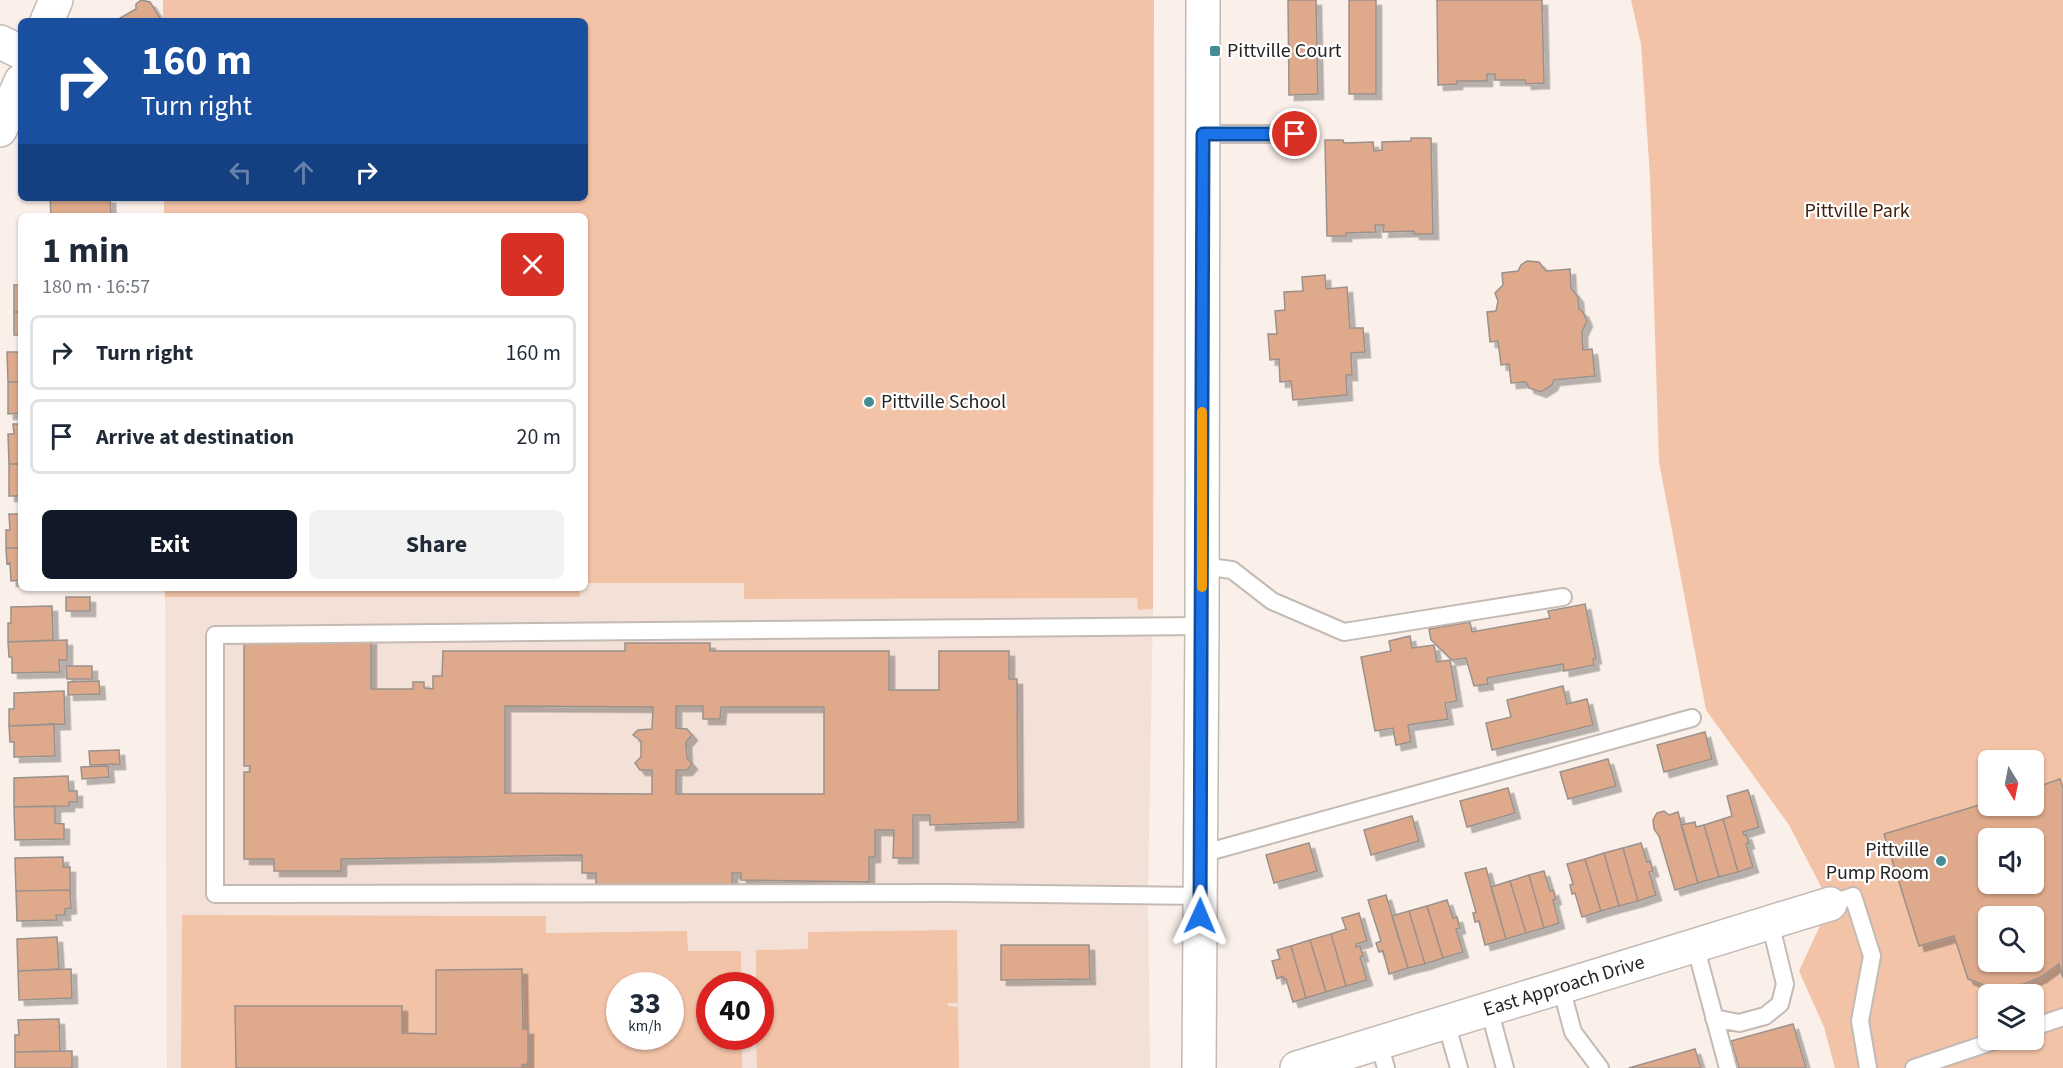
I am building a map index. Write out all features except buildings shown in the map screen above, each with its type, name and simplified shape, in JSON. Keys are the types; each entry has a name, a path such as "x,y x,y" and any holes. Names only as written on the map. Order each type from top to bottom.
{"street":[{"path":"48,18 56,0"},
{"path":"1199,1068 1203,0"},
{"path":"0,42 18,51"},
{"path":"0,130 18,88"},
{"name":"East Approach Drive","path":"1297,1068 1382,1055 1446,1022 1830,904"}],"lane":[{"path":"1203,134 1295,134"},
{"path":"1202,566 1232,570 1272,601 1344,632 1563,597"},
{"path":"1201,896 961,893 215,894 214,634 1202,626"},
{"path":"1201,854 1692,718"},
{"path":"1830,904 1853,896 1872,956 1860,1021 1868,1068"},
{"path":"1714,1018 1739,1023 1765,1016 1780,1004 1785,984 1770,922"},
{"path":"1695,945 1728,1068"},
{"path":"1561,987 1573,1032 1600,1068"},
{"path":"1488,1009 1505,1068"},
{"path":"2044,1024 2063,1017"},
{"path":"1446,1022 1459,1068"},
{"path":"1914,1068 1978,1046"}],"shaded area":[{"name":"Pittville School","path":"163,0 1154,0 1153,609 1148,895 1150,1068 167,1068 165,591 588,591 588,213 164,213 164,201 588,201 588,18 163,18"}],"green space":[{"path":"163,0 1154,0 1153,609 1138,610 1137,598 744,599 744,583 588,583 588,213 164,213 164,201 588,201 588,18 163,18"},
{"name":"Pittville Park","path":"1631,0 2063,0 2063,1068 1835,1068 1824,1027 1799,971 1830,904 1789,825 1706,710 1659,462 1650,177 1641,44"},
{"path":"165,591 579,591 580,597 165,597"},
{"path":"182,915 546,916 546,933 687,931 688,951 741,951 741,972 696,972 696,1050 742,1050 742,1068 181,1068"},
{"path":"957,930 958,1003 948,1003 948,1006 958,1007 959,1068 757,1068 756,1050 774,1050 774,972 756,972 756,950 808,949 808,932"}],"slow traffic":[{"path":"1202,412 1202,587"}],"place":[{"name":"Pittville Court","path":"1215,51"},
{"name":"Pittville School","path":"869,402"},
{"name":"Pittville Pump Room","path":"1941,861"}],"route":[{"path":"1200,916 1203,134 1295,134"}]}
